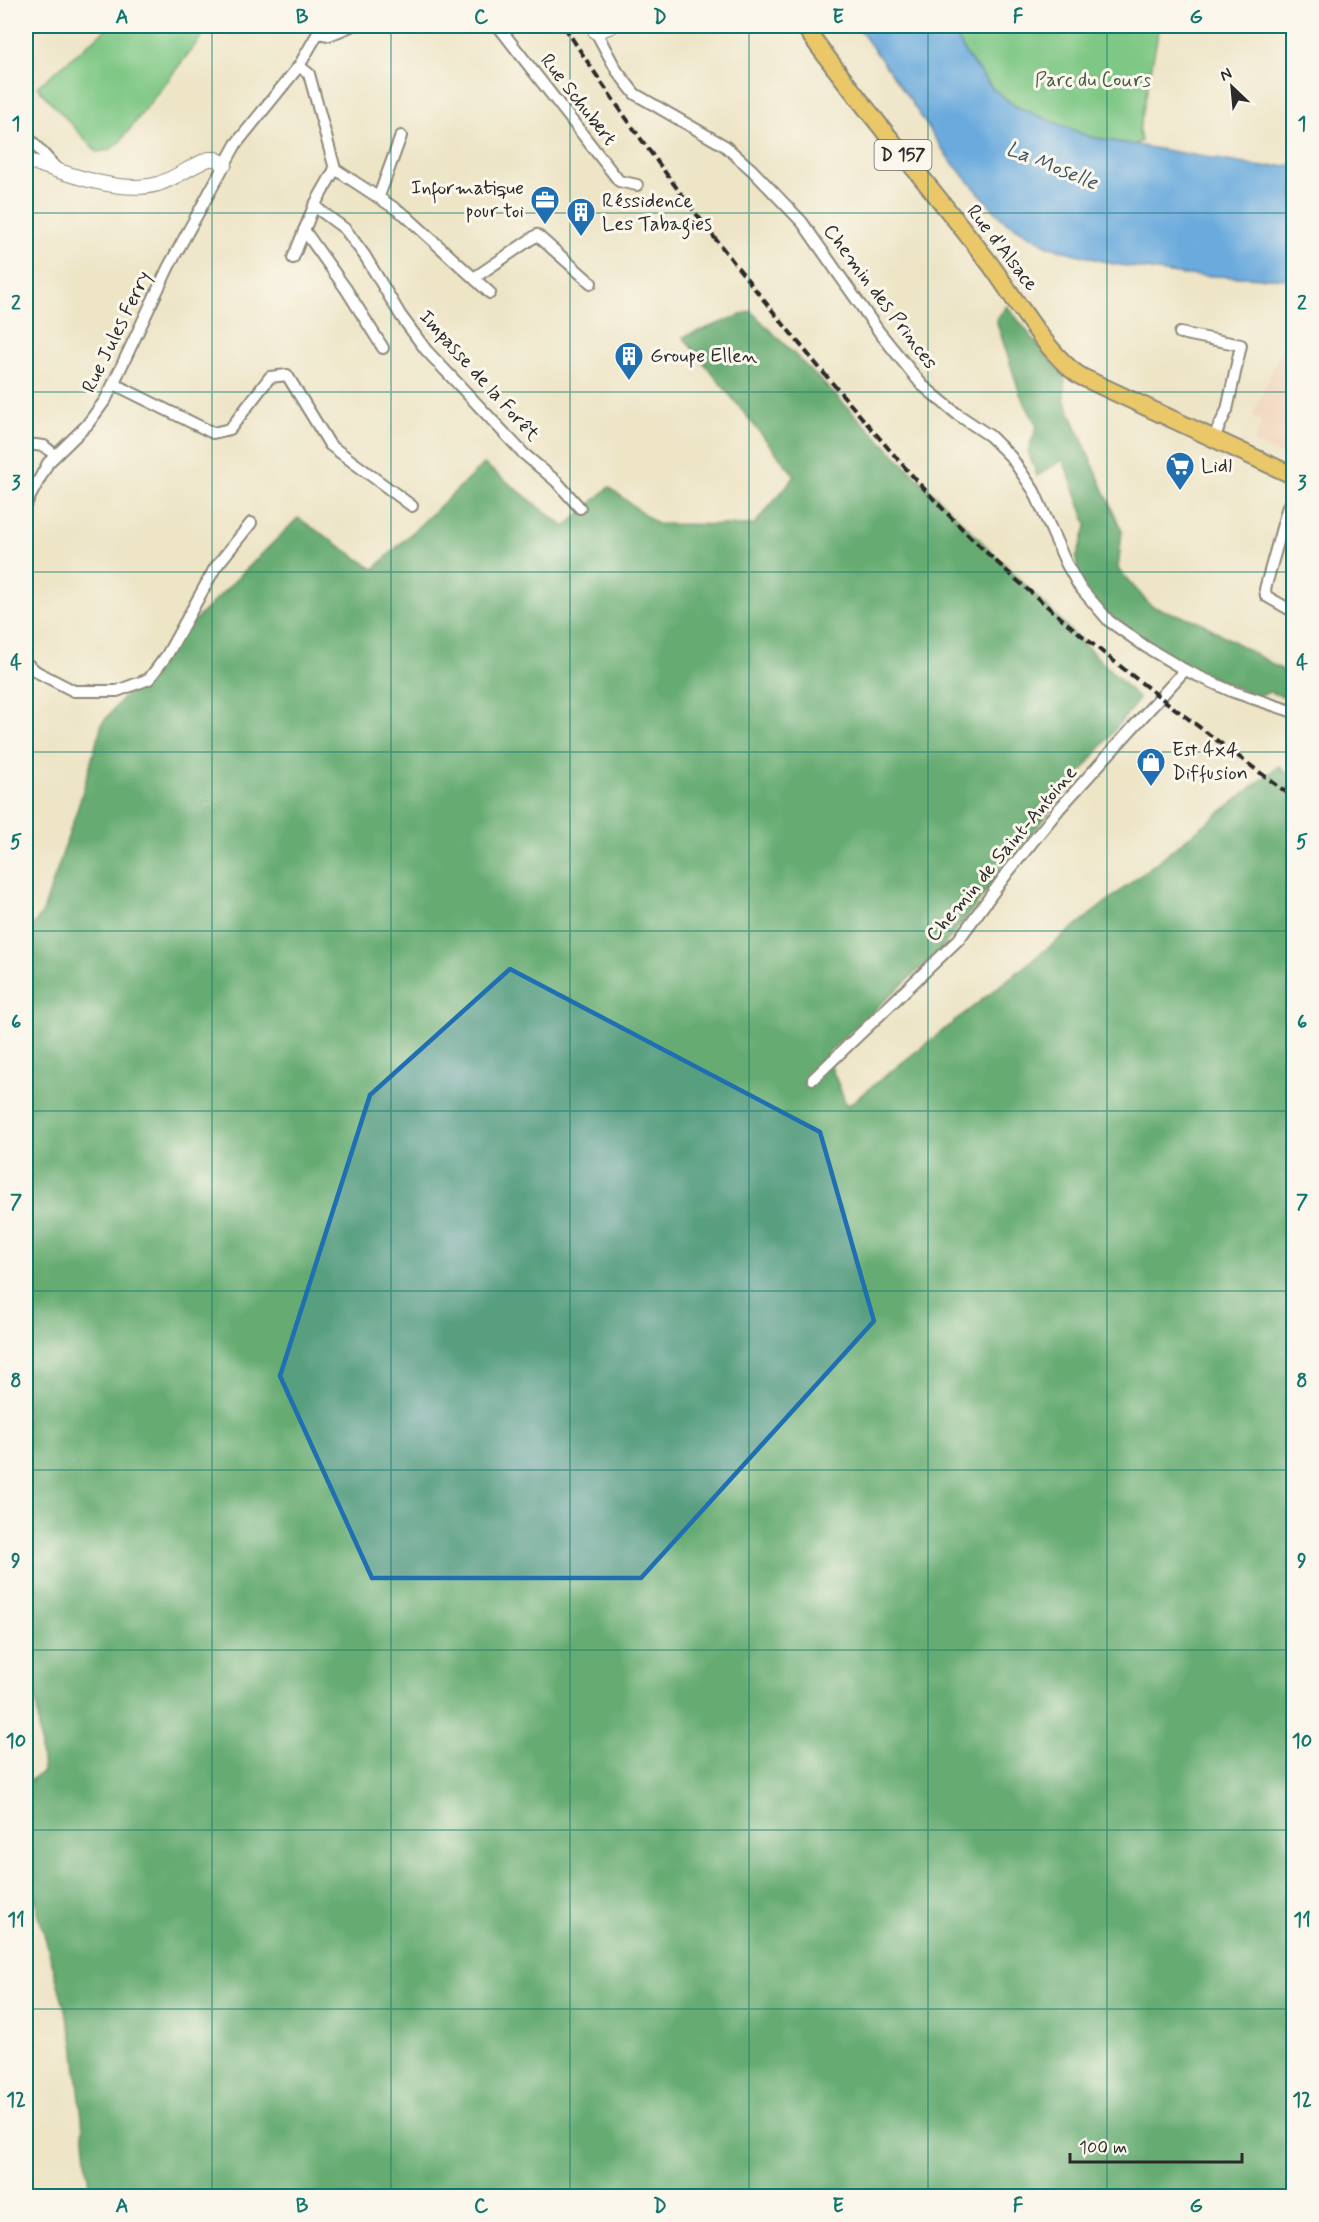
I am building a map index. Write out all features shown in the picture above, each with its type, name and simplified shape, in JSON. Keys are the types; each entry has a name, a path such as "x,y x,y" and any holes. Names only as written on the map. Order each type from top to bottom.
{"main road":[{"name":"Rue d'Alsace","path":"804,26 856,96 989,263 1063,362 1082,377 1293,476"}],"street":[{"name":"Rue Schubert","path":"498,26 619,181 638,185"},
{"path":"594,29 611,26"},
{"path":"320,29 329,35 344,27"},
{"name":"Rue Jules Ferry","path":"26,504 48,463 87,425 106,399 169,266 236,144 299,66 320,29"},
{"name":"Chemin des Princes","path":"594,29 617,71 635,94 724,146 779,197 802,222 880,333 922,385 957,414 990,436 1011,458 1034,491 1066,563 1095,606 1109,621 1185,670 1231,691 1293,712"},
{"path":"299,66 309,74 335,169 405,215 490,293"},
{"path":"26,135 58,171"},
{"path":"379,196 401,136"},
{"path":"26,160 91,181 131,186 157,184 209,159 216,159 225,164"},
{"path":"293,258 314,206 335,169"},
{"name":"Impasse de la Forêt","path":"314,206 345,230 365,256 401,316 426,350 502,431 580,508"},
{"path":"304,230 346,289 383,348"},
{"path":"474,278 537,235 591,284"},
{"path":"1180,333 1241,345 1227,410 1213,439"},
{"path":"114,384 213,433 230,429 270,377 287,375 330,445 412,506"},
{"path":"26,444 44,446 55,455"},
{"path":"1293,498 1288,506 1265,589 1266,596 1293,612"},
{"path":"26,663 37,672 74,691 117,691 148,679 167,655 215,568 250,523"},
{"name":"Chemin de Saint-Antoine","path":"813,1079 959,939 1008,872 1059,809 1185,670"}],"highlighted area":[{"path":"510,969 820,1132 874,1321 641,1578 372,1578 280,1376 370,1095"}],"shaded area":[{"path":"1280,351 1293,357 1293,461 1254,443 1262,422 1252,417"}],"green space":[{"path":"110,26 193,26 202,36 119,143 109,150 97,152 37,87"},
{"name":"Parc du Cours","path":"952,26 1158,26 1139,131 1141,141 1134,145 1090,137 1014,106 992,88 965,53"},
{"path":"1007,306 1065,379 1064,399 1122,531 1118,569 1151,606 1200,622 1293,676 1293,699 1269,692 1259,697 1193,670 1092,609 1082,596 1076,559 1087,524 1063,460 1037,476 1028,451 1037,426 1020,394 996,320"},
{"path":"751,311 1139,699 940,950 826,1054 847,1106 1279,766 1293,780 1293,2196 90,2196 74,2042 26,1869 26,1783 43,1772 26,1592 26,935 43,912 80,801 102,723 156,659 298,518 374,569 484,464 565,527 609,487 657,524 754,525 795,476 683,337"}],"water":[{"name":"La Moselle","path":"857,26 952,26 965,53 992,88 1015,106 1090,137 1262,167 1293,165 1293,279 1183,275 1114,264 1050,247 1003,220 949,159"}],"railway":[{"path":"564,26 658,162 724,250 828,378 932,497 976,543 1070,625 1294,798"}],"place":[{"name":"Informatique pour toi","path":"545,226"},
{"name":"Réssidence Les Tabagies","path":"581,238"},
{"name":"Groupe Ellen","path":"629,382"},
{"name":"Lidl","path":"1180,492"},
{"name":"Est 4x4 Diffusion","path":"1151,788"}]}
